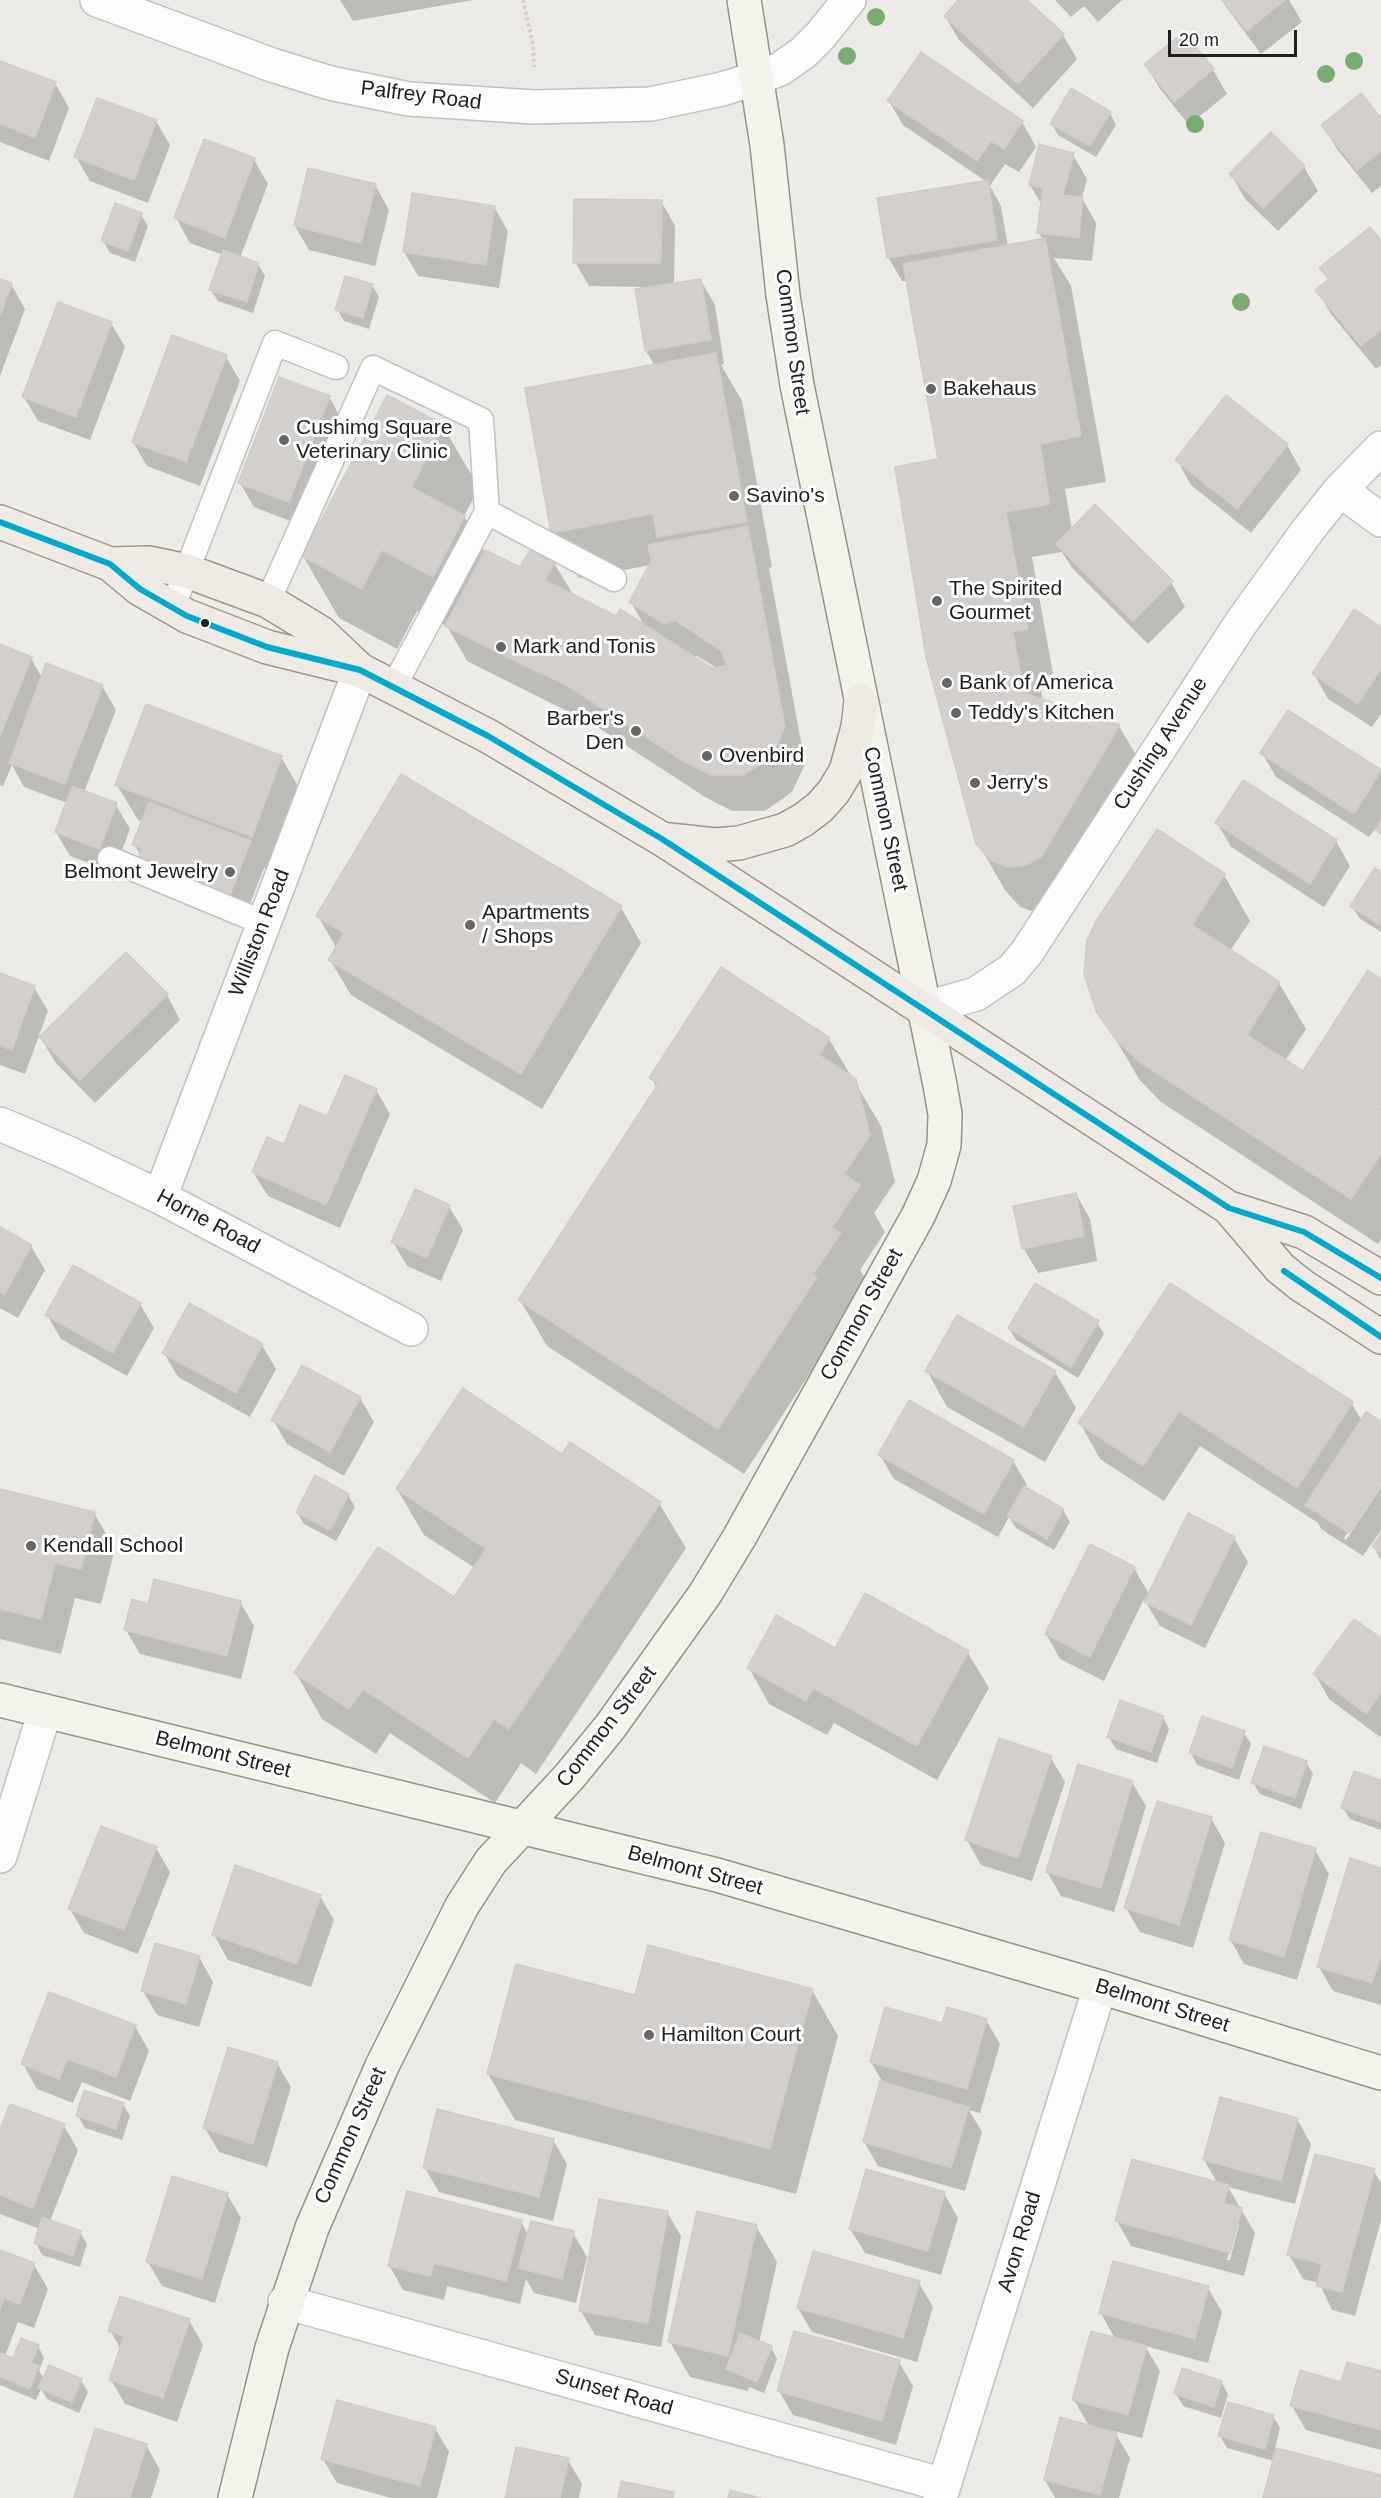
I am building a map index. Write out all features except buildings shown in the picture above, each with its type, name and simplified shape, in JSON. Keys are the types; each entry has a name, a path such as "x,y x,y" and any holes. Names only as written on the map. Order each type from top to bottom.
{"main road":[{"name":"Common Street","path":"235,2498 285,2302 324,2196 404,2020 471,1890 491,1861 523,1828 610,1727 705,1594 739,1538 927,1198 941,1159 945,1131 943,1099 796,385 757,78 744,0"},
{"path":"0,522 110,564 140,589 172,609 246,641 360,670 488,736 662,839 1229,1208 1304,1232 1381,1278"},
{"path":"110,564 148,563 187,571 268,602 321,633 360,670"},
{"path":"662,839 715,845 739,843 785,830 803,820 827,799 846,771 858,727 861,701"},
{"path":"1229,1208 1280,1268 1301,1285 1381,1337"},
{"name":"Belmont Street","path":"0,1700 717,1875 1100,1987 1381,2073"}],"street":[{"name":"Palfrey Road","path":"97,0 161,12 272,65 339,85 409,99 534,107 651,104 722,89 757,78 780,69 803,53 849,0"},
{"name":"Cushing Avenue","path":"923,1010 976,994 1012,969 1027,952 1241,623 1340,490 1381,448"},
{"path":"1340,490 1381,520"},
{"name":"Williston Road","path":"160,1197 360,670"},
{"name":"Horne Road","path":"0,1124 68,1153 160,1197 411,1329"},
{"path":"0,1856 45,1711"},
{"name":"Avon Road","path":"941,2491 1100,1987"},
{"name":"Sunset Road","path":"285,2302 941,2491"}],"lane":[{"path":"172,609 275,343 336,367"},
{"path":"268,602 374,368 481,420 487,512 394,686"},
{"path":"487,512 614,579"},
{"path":"110,859 264,923"}],"path":[{"path":"523,0 533,45 534,107"}],"transit line":[{"path":"0,522 110,564 140,589 187,616 267,647 360,670 488,736 662,839 1229,1208 1304,1232 1381,1278"},
{"path":"1284,1271 1381,1337"}],"place":[{"name":"Bakehaus","path":"931,389"},
{"name":"Cushimg Square Veterinary Clinic","path":"284,440"},
{"name":"Savino's","path":"734,496"},
{"name":"The Spirited Gourmet","path":"937,601"},
{"name":"Mark and Tonis","path":"501,647"},
{"name":"Bank of America","path":"947,683"},
{"name":"Teddy's Kitchen","path":"956,713"},
{"name":"Barber's Den","path":"636,731"},
{"name":"Ovenbird","path":"707,756"},
{"name":"Jerry's","path":"975,783"},
{"name":"Belmont Jewelry","path":"230,872"},
{"name":"Apartments / Shops","path":"470,925"},
{"name":"Kendall School","path":"31,1546"},
{"name":"Hamilton Court","path":"649,2035"}]}
